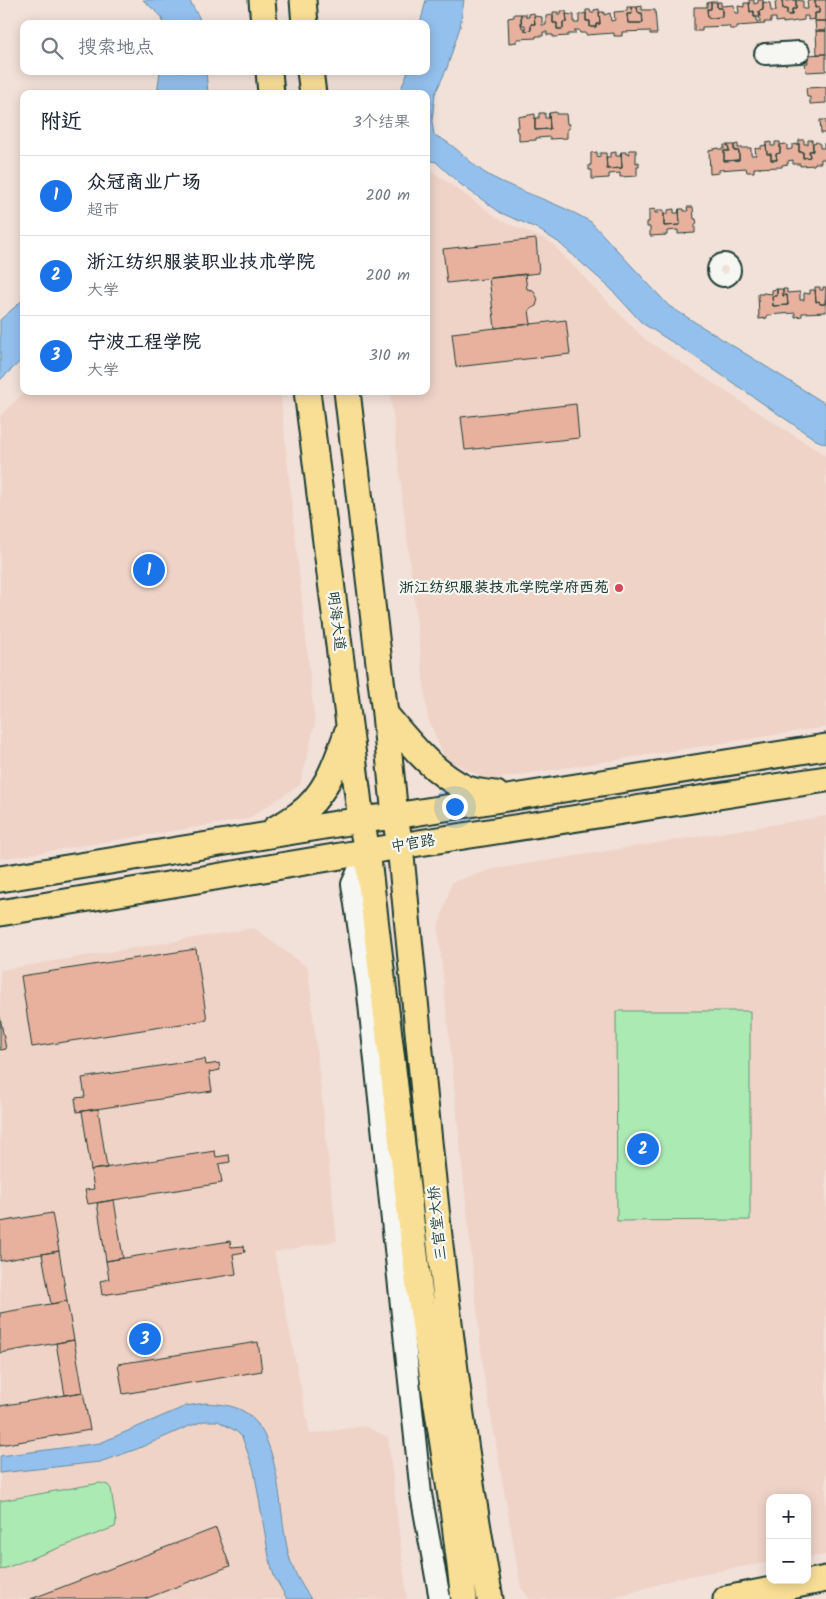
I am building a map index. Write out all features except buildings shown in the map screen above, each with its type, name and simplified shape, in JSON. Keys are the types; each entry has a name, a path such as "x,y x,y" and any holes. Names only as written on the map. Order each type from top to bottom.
{"main road":[{"path":"262,0 264,20"},
{"path":"303,0 306,20"},
{"path":"269,75 271,90"},
{"path":"311,75 312,90"},
{"name":"明海大道","path":"308,395 361,820 367,851"},
{"path":"347,395 400,846"},
{"path":"385,714 422,758 438,772 466,789 510,797"},
{"path":"264,836 300,814 317,797 334,768 350,726"},
{"name":"中官路","path":"0,879 826,747"},
{"name":"中官路","path":"0,913 367,851 826,779"},
{"name":"三官堂大桥","path":"400,846 444,1283 473,1505 490,1599"},
{"name":"三官堂大桥","path":"367,851 419,1288 454,1516 464,1599"},
{"path":"726,1599 826,1579"}],"street":[{"path":"765,54 799,52"},
{"path":"367,851 352,884 368,994 422,1494 440,1599"}],"shaded area":[{"name":"浙江纺织服装技术学院学府西苑","path":"430,171 502,221 551,242 646,340 826,456 826,727 488,780 445,759 428,719 390,395 430,395"},
{"path":"21,395 280,395 315,724 300,785 247,819 0,859 0,416"},
{"path":"826,816 826,1555 811,1557 811,1494 766,1494 766,1563 678,1578 610,1599 530,1599 521,1588 483,1370 438,928 452,882 494,869"},
{"path":"254,928 308,968 337,1241 274,1252 310,1434 364,1426 388,1437 407,1599 0,1599 0,970"}],"green space":[{"path":"616,1011 750,1011 750,1220 617,1221"},
{"path":"100,1483 108,1485 111,1489 116,1522 115,1527 0,1570 0,1501"}],"water":[{"path":"143,0 189,0 199,20 162,20 162,17"},
{"path":"426,0 464,0 460,27 447,68 435,94 432,121 434,135 449,144 490,176 591,222 669,306 826,404 826,444 816,440 694,356 642,323 610,288 558,242 536,228 501,213 460,184 436,162 430,161 430,90 401,90 406,75 430,75 430,20 421,20"},
{"path":"159,75 206,75 208,90 158,90"},
{"path":"20,302 20,362 0,380 0,320"},
{"path":"205,1403 239,1409 249,1415 259,1426 273,1458 290,1561 299,1581 311,1599 287,1599 274,1576 254,1470 242,1437 236,1431 218,1421 204,1421 100,1462 0,1473 0,1456 100,1443 186,1406"}],"place":[{"name":"众冠商业广场","path":"149,570"},
{"name":"浙江纺织服装技术学院学府西苑","path":"619,588"},
{"name":"浙江纺织服装职业技术学院","path":"643,1149"},
{"name":"宁波工程学院","path":"145,1339"}]}
